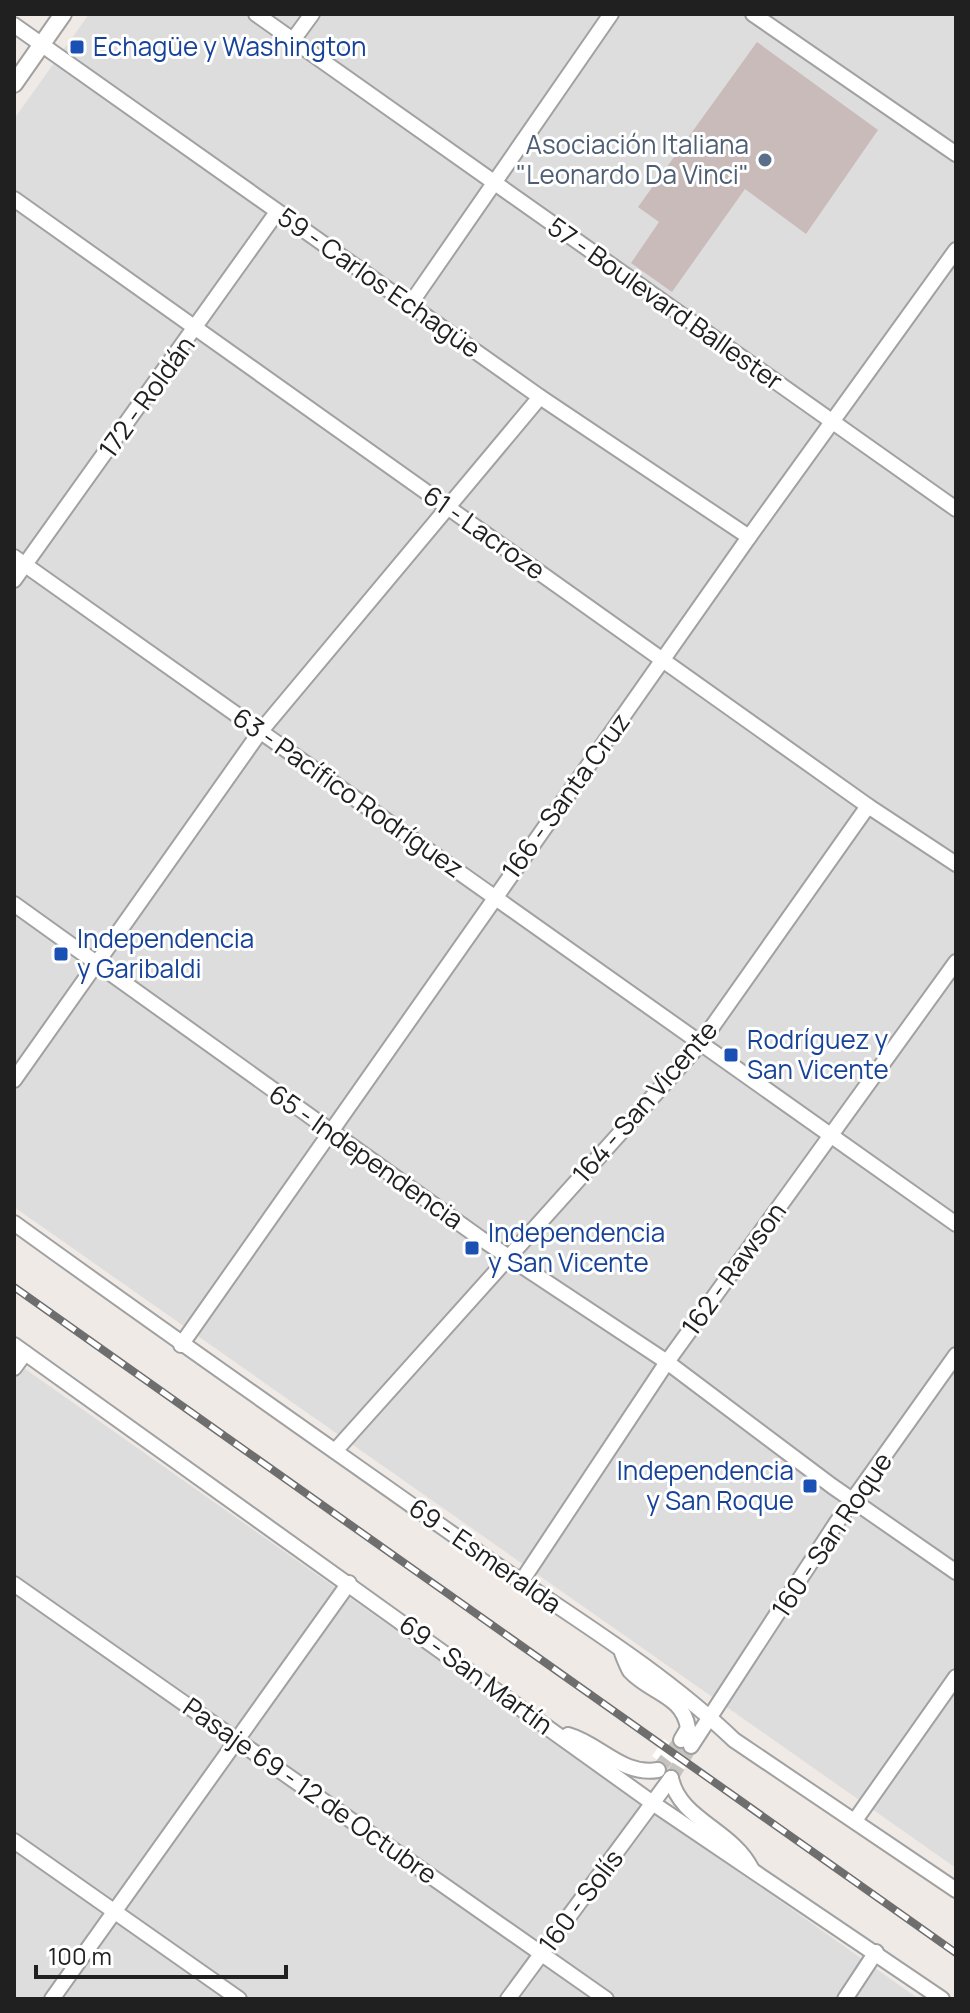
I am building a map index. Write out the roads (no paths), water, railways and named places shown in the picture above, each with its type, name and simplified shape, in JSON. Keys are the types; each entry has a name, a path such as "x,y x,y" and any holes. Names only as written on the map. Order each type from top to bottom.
{"street":[{"path":"14,84 63,14"},
{"name":"57 - Boulevard Ballester","path":"256,14 956,509"},
{"path":"293,40 312,14"},
{"path":"411,303 611,14"},
{"path":"753,14 956,154"},
{"name":"59 - Carlos Echagüe","path":"14,25 540,397 749,537"},
{"name":"61 - Lacroze","path":"14,199 868,806 956,864"},
{"name":"172 - Roldán","path":"14,580 19,561 196,330 277,212"},
{"name":"166 - Santa Cruz","path":"181,1345 495,895 956,250"},
{"path":"14,1080 260,732 540,397"},
{"name":"63 - Pacífico Rodríguez","path":"19,561 956,1224"},
{"name":"164 - San Vicente","path":"335,1451 700,1044 868,806"},
{"name":"65 - Independencia","path":"14,904 330,1132 667,1362 853,1501 956,1572"},
{"name":"162 - Rawson","path":"521,1582 667,1362 956,962"},
{"name":"69 - Esmeralda","path":"14,1223 181,1345 620,1649 712,1718 734,1740 856,1819 956,1890"},
{"path":"14,1368 20,1349"},
{"name":"69 - San Martín","path":"20,1349 654,1804 942,1999"},
{"name":"160 - San Roque","path":"620,1649 630,1671 676,1703 686,1715 686,1743 712,1718 853,1501 956,1355"},
{"path":"52,1999 349,1583"},
{"name":"Pasaje 69 - 12 de Octubre","path":"14,1584 606,1999"},
{"path":"856,1819 956,1677"},
{"path":"551,1729 579,1738 618,1763 643,1772 664,1774 680,1800 742,1850 751,1869"},
{"name":"160 - Solís","path":"508,1999 654,1804 664,1774"},
{"path":"14,1841 239,1999"},
{"path":"845,1999 876,1952"}],"tunnel":[{"path":"658,1770 681,1740"},
{"path":"671,1778 691,1746"}],"railway":[{"path":"14,1287 956,1953"}],"place":[{"name":"Echagüe y Washington","path":"77,47"},
{"name":"Asociación Italiana \"Leonardo Da Vinci\"","path":"765,160"},
{"name":"Independencia y Garibaldi","path":"61,954"},
{"name":"Rodríguez y San Vicente","path":"731,1055"},
{"name":"Independencia y San Vicente","path":"472,1248"},
{"name":"Independencia y San Roque","path":"810,1486"}]}
